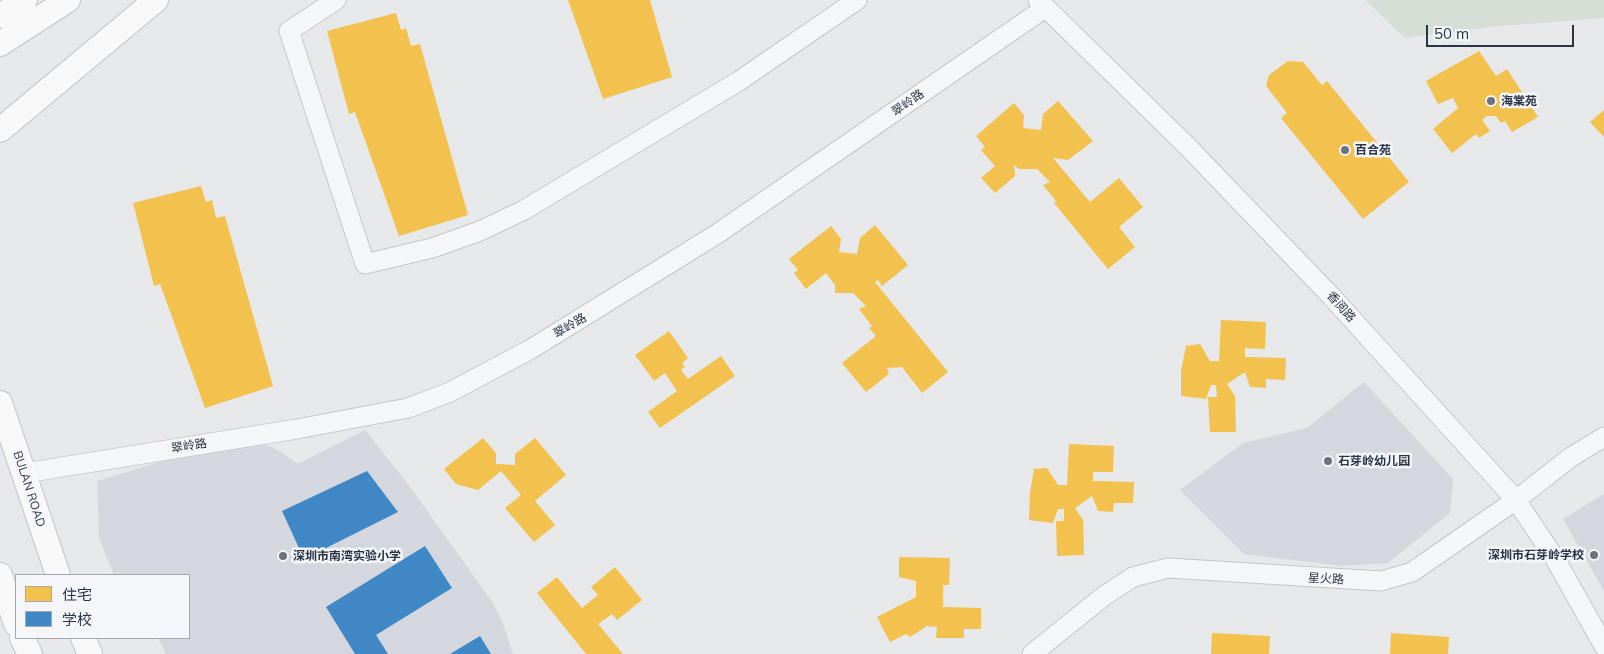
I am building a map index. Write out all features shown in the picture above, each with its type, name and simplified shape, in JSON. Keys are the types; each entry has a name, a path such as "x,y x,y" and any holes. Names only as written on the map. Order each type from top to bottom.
{"main road":[{"path":"0,16 25,0"},
{"path":"0,44 68,0"},
{"path":"0,130 156,0"},
{"name":"BULAN ROAD","path":"0,403 58,574"},
{"path":"0,575 15,621"},
{"path":"22,639 30,654"},
{"path":"83,639 90,654"}],"street":[{"path":"336,0 289,31 365,264 432,248 480,231 524,210 739,81 857,0"},
{"name":"翠岭路","path":"25,473 297,429 408,408 450,392 531,350 718,234 1042,4"},
{"name":"香阅路","path":"1042,4 1188,147 1331,296 1516,500 1554,557 1604,646"},
{"name":"星火路","path":"1040,651 1104,596 1133,577 1168,568 1381,581 1412,572 1516,500 1571,457 1604,437"}],"shaded area":[{"path":"1365,0 1604,0 1604,18 1489,27 1405,38"},
{"name":"石芽岭幼儿园","path":"1364,382 1453,479 1450,513 1388,563 1342,566 1244,554 1180,490 1243,443 1307,428"},
{"name":"深圳市南湾实验小学","path":"365,430 407,483 493,603 503,624 513,654 166,654 158,639 190,639 190,574 114,574 99,538 97,481 183,455 262,443 280,451 298,464"},
{"name":"深圳市石芽岭学校","path":"1604,494 1604,591 1563,519"}],"building: 住宅":[{"path":"568,0 650,0 672,77 603,99"},
{"path":"396,13 401,30 406,28 411,46 420,44 468,215 399,236 355,112 349,114 327,31"},
{"name":"海棠苑","path":"1479,51 1496,76 1507,69 1538,117 1512,132 1505,121 1501,123 1496,116 1487,116 1482,120 1490,131 1479,138 1476,134 1452,153 1433,129 1458,108 1453,98 1438,104 1426,81"},
{"name":"百合苑","path":"1288,61 1303,62 1322,85 1327,81 1409,182 1363,219 1281,118 1287,113 1266,86 1269,75"},
{"path":"1058,101 1093,141 1068,160 1053,158 1090,202 1119,178 1143,207 1119,227 1135,247 1108,269 1054,203 1056,201 1043,185 1050,182 1037,169 1019,169 1014,165 1015,176 995,193 981,178 995,166 981,150 985,147 976,136 1014,103 1024,115 1023,128 1041,130 1043,114"},
{"path":"1604,110 1604,137 1590,122"},
{"path":"201,186 206,202 212,200 216,218 225,216 273,386 205,408 160,284 154,286 133,203"},
{"path":"875,225 908,265 882,286 878,280 875,282 948,372 922,393 902,367 887,368 889,374 866,392 842,363 876,336 869,328 872,326 859,309 866,306 853,293 835,293 835,285 826,273 806,289 794,273 798,270 789,259 831,226 841,239 839,252 857,254 860,238"},
{"path":"1221,320 1266,322 1265,349 1245,348 1245,357 1286,358 1285,380 1266,379 1266,388 1250,387 1245,372 1227,384 1235,396 1236,432 1210,432 1208,397 1217,397 1216,385 1211,385 1206,399 1181,396 1181,371 1186,346 1200,344 1210,361 1219,361"},
{"path":"669,331 688,358 682,363 685,367 681,370 688,379 721,356 735,376 660,428 648,412 677,391 665,373 654,381 635,355"},
{"path":"483,438 496,453 496,464 515,465 515,454 535,438 566,475 535,501 555,525 534,542 505,508 521,495 501,471 478,490 456,484 444,469"},
{"path":"1069,444 1114,446 1113,472 1093,472 1093,481 1134,482 1133,503 1114,503 1113,512 1098,511 1092,496 1075,508 1083,520 1084,555 1057,556 1056,521 1064,521 1064,509 1058,509 1053,523 1029,520 1030,493 1034,469 1047,468 1058,485 1067,485"},
{"path":"899,557 950,558 949,585 943,585 943,607 981,608 981,629 964,629 964,638 936,638 937,627 927,626 910,637 906,634 890,642 877,617 916,597 916,581 899,577"},
{"path":"615,567 642,600 617,620 612,614 598,624 623,654 586,654 537,593 557,577 582,608 598,595 591,587"},
{"path":"1212,633 1270,636 1269,654 1211,654"},
{"path":"1391,633 1449,637 1448,654 1390,654"}],"building: 学校":[{"path":"367,471 398,512 304,559 282,511"},
{"path":"425,546 452,588 376,635 388,654 355,654 326,607"},
{"path":"480,636 491,654 450,654"}],"place":[{"name":"海棠苑","path":"1491,101"},
{"name":"百合苑","path":"1345,150"},
{"name":"石芽岭幼儿园","path":"1328,461"},
{"name":"深圳市石芽岭学校","path":"1594,555"},
{"name":"深圳市南湾实验小学","path":"283,556"}]}
